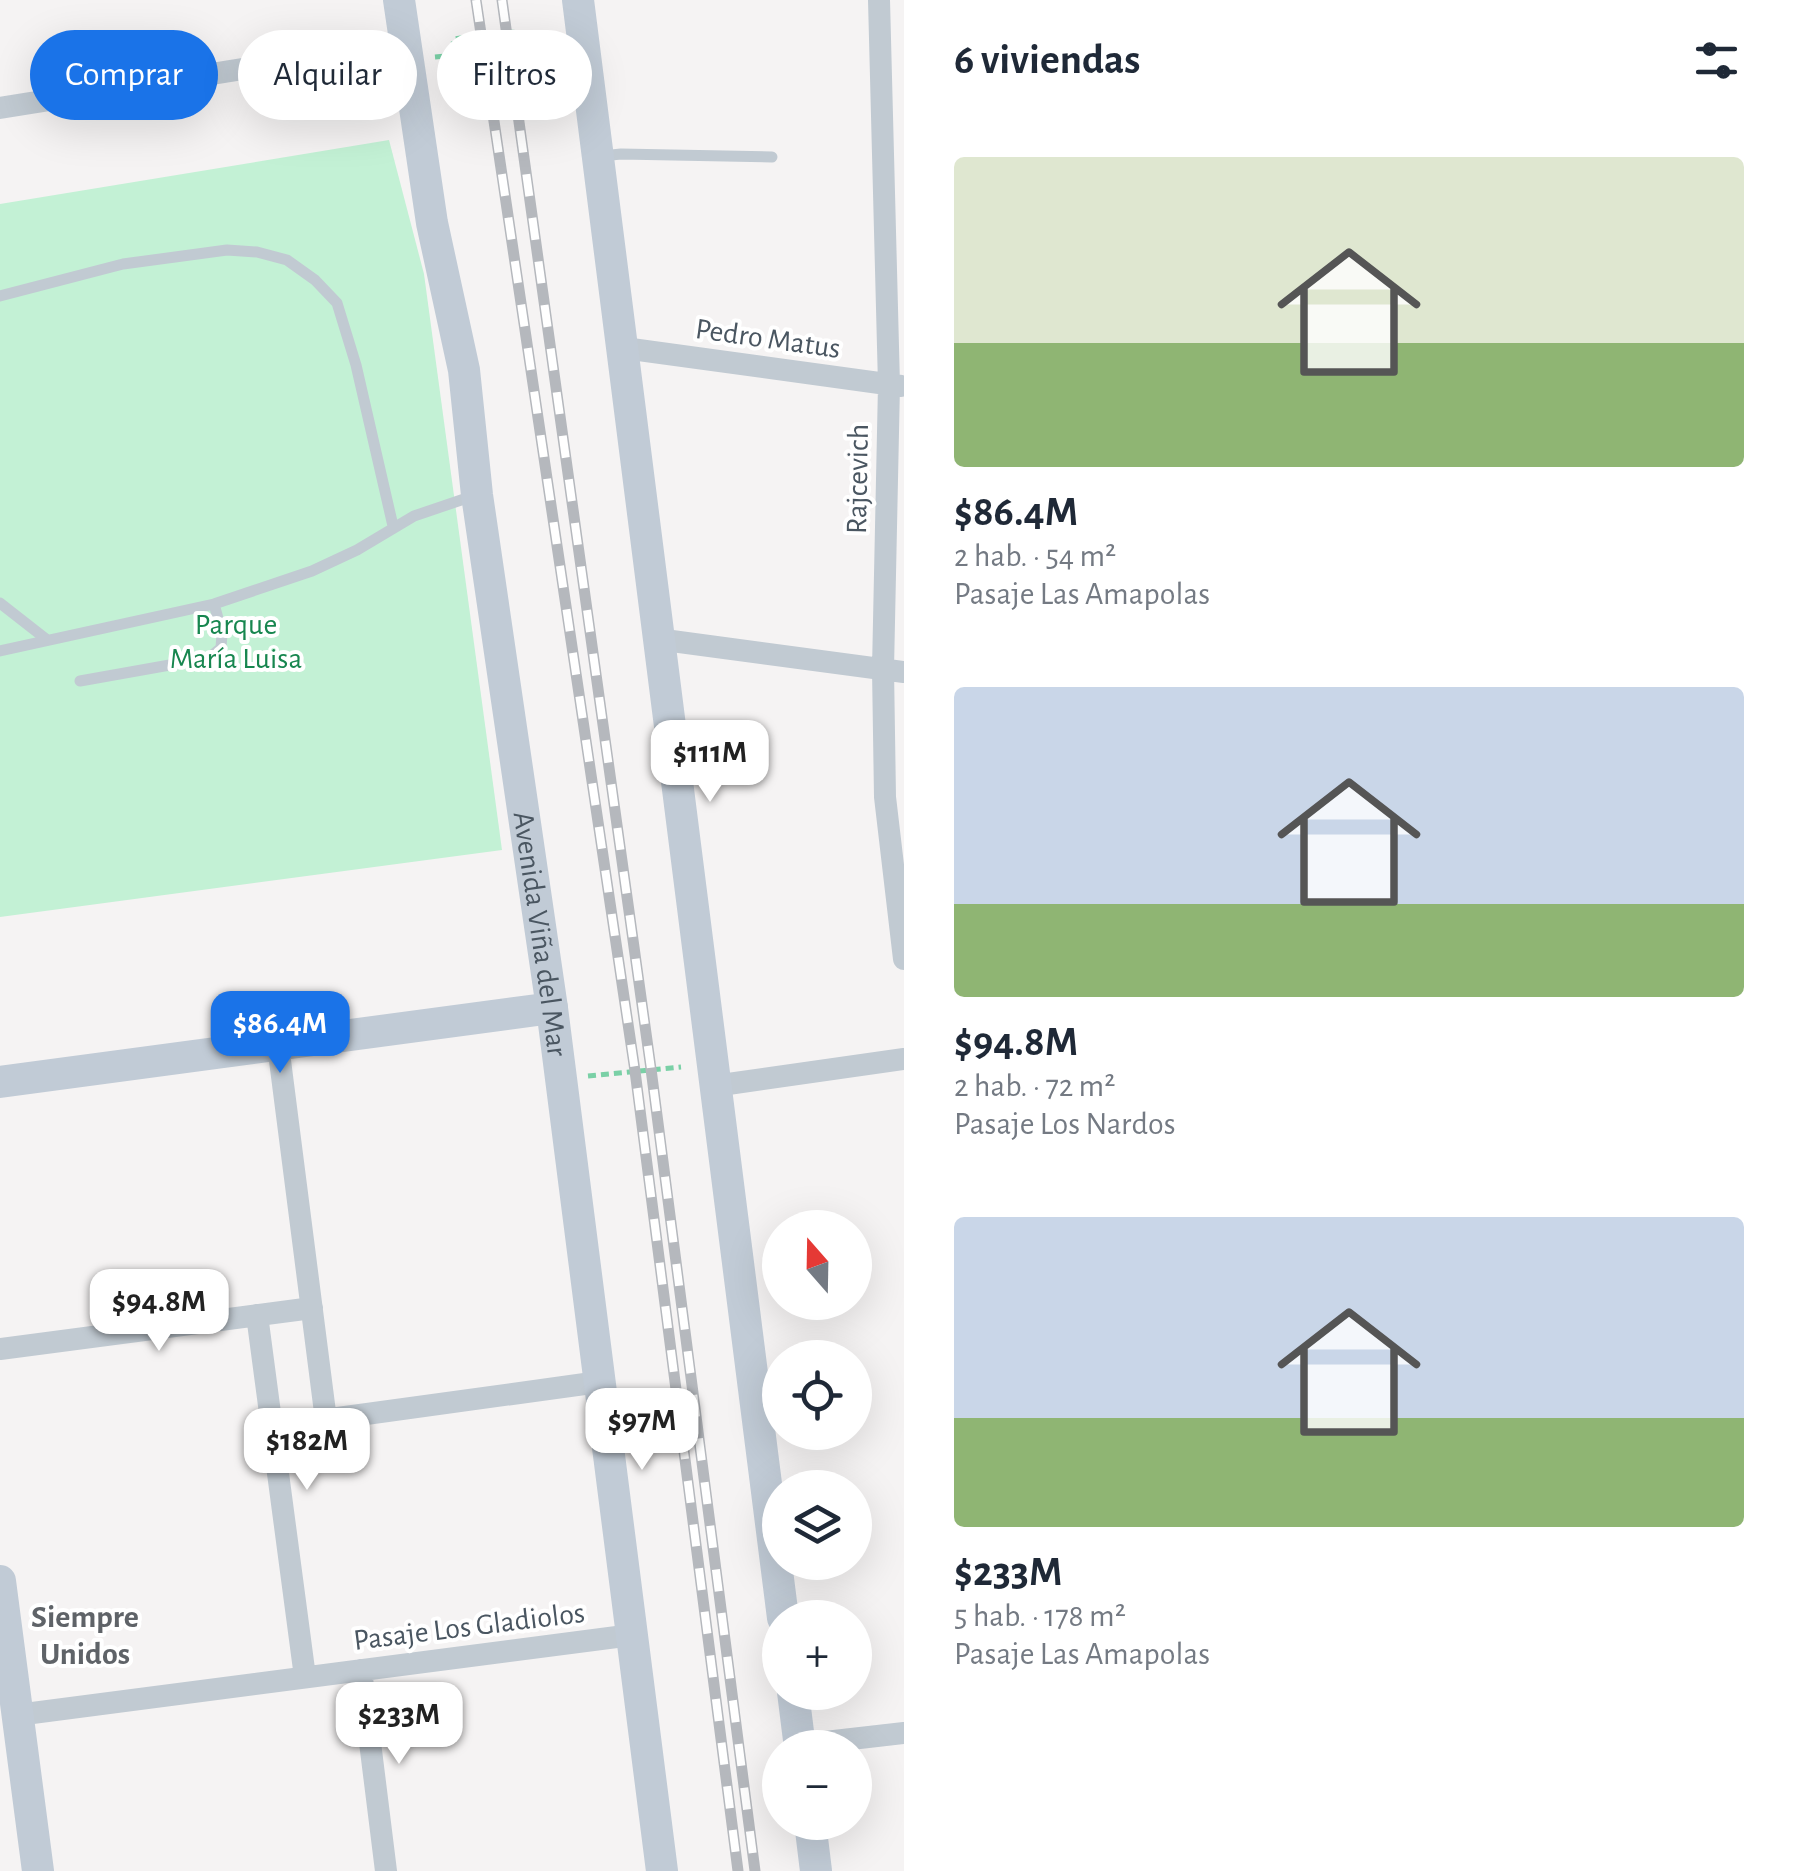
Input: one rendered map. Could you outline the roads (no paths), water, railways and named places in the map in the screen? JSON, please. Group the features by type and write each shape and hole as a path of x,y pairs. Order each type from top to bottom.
{"street":[{"name":"Avenida Viña del Mar","path":"399,0 403,30"},
{"path":"578,0 782,1600"},
{"name":"Rajcevich","path":"879,0 896,386 894,670 884,797 904,959"},
{"path":"0,108 238,75"},
{"name":"Avenida Viña del Mar","path":"416,120 432,223 464,370 478,495 552,1008 662,1871"},
{"name":"Pedro Matus","path":"624,348 896,386"},
{"path":"657,638 894,670"},
{"path":"0,1082 552,1008"},
{"path":"278,1045 326,1420"},
{"path":"714,1086 904,1059"},
{"path":"0,1348 312,1308"},
{"path":"257,1315 304,1678"},
{"path":"272,1427 600,1382"},
{"path":"0,1581 17,1715 12,1779 38,1871"},
{"name":"Pasaje Los Gladiolos","path":"17,1715 632,1635"},
{"path":"361,1670 386,1871"},
{"path":"872,1737 904,1733"},
{"path":"812,1840 816,1871"}],"lane":[{"path":"598,157 772,157"},
{"path":"0,296 123,264 227,250 257,252 286,260 315,280 337,303 356,365 393,526"},
{"path":"0,651 214,604 312,571 358,550 414,516 478,495"},
{"path":"0,603 46,639"},
{"path":"80,681 209,658 221,648 222,634 214,604"}],"railway":[{"path":"476,0 635,1071 738,1871"},
{"path":"502,0 651,1069 755,1871"}],"district":[{"name":"Siempre Unidos","path":"85,1634"}],"park label":[{"name":"Parque María Luisa","path":"236,641"}]}
